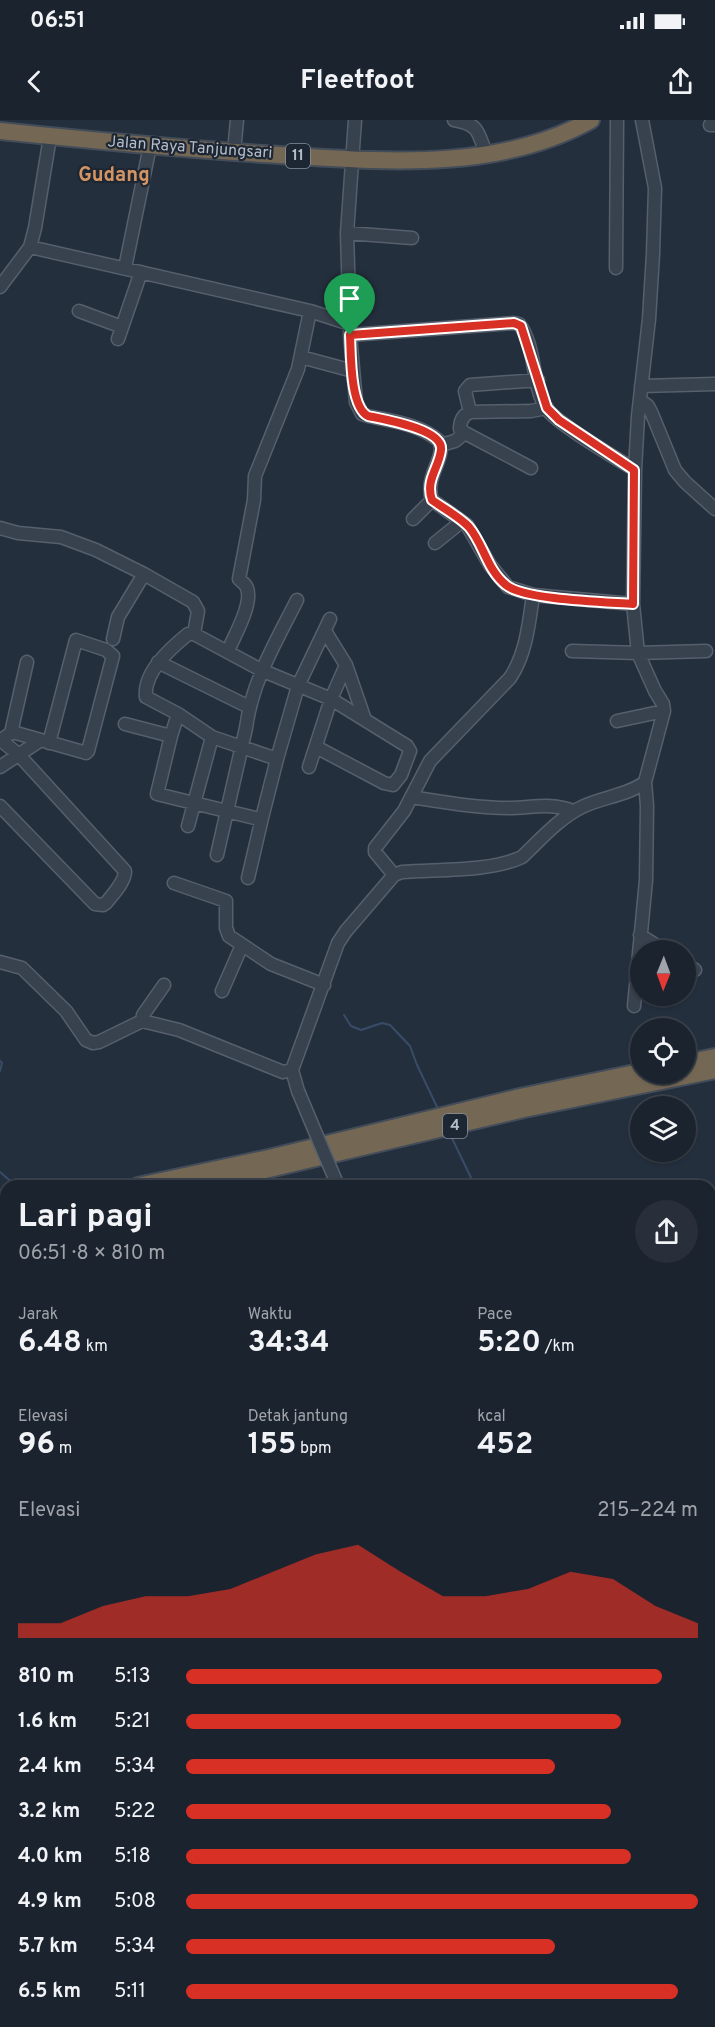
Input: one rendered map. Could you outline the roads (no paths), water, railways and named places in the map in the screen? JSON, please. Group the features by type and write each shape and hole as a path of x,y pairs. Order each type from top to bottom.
{"highway":[{"name":"Jalan Raya Tanjungsari","path":"0,131 234,152 409,160 486,154 529,146 564,134 591,120"},
{"path":"696,1061 715,1058"},
{"name":"4","path":"222,1180 524,1109 715,1070"},
{"name":"4","path":"164,1180 269,1158 520,1096 630,1074"}],"street":[{"path":"234,152 237,120"},
{"path":"355,120 347,233 350,329 356,402 363,414 404,423 435,438 441,445 429,484 432,500 470,529 499,579 508,587 533,596 633,604"},
{"path":"454,120 469,123 476,129 486,154"},
{"path":"616,268 617,120"},
{"path":"640,940 646,880 645,782 664,711 663,704 638,653 633,604 634,470 652,280 654,188 642,120"},
{"path":"0,287 30,247 50,137"},
{"path":"125,268 150,146"},
{"path":"347,233 412,238"},
{"path":"30,247 310,311 350,329 514,323 521,326 547,408 559,420 634,470"},
{"path":"79,311 120,333 141,272"},
{"path":"228,651 248,604 249,594 246,586 239,579 254,500 255,476 298,369 310,311"},
{"path":"301,357 353,372"},
{"path":"470,412 465,391 470,385 538,380"},
{"path":"641,386 715,384"},
{"path":"640,400 648,406 675,470 684,482 715,509"},
{"path":"531,468 465,433 460,429 460,424 465,414 470,412 531,411 547,408"},
{"path":"441,445 455,441 465,433"},
{"path":"412,519 432,500"},
{"path":"435,543 461,522"},
{"path":"0,528 18,533 61,537 96,550 144,574 193,602 198,611 194,634"},
{"path":"113,639 118,617 144,574"},
{"path":"394,875 374,850 404,810 430,761 518,667 533,596"},
{"path":"217,855 249,707 261,670 297,600"},
{"path":"248,878 277,759 298,686 330,619"},
{"path":"325,631 346,665 364,717"},
{"path":"277,759 212,737 146,695 147,685 158,662 188,634 194,634 261,670 332,699 364,717 409,748 410,754 393,785 384,783 316,747"},
{"path":"0,767 45,741 76,640 106,650 113,656 88,751 83,752 45,741 4,738"},
{"path":"572,651 638,653 706,651"},
{"path":"4,738 27,662"},
{"path":"158,662 249,707"},
{"path":"309,767 346,665"},
{"path":"617,721 664,711"},
{"path":"178,714 156,793 262,818"},
{"path":"125,724 171,736"},
{"path":"188,825 212,737"},
{"path":"0,806 95,904 103,906 106,903 125,876 125,871 4,738"},
{"path":"335,1180 298,1091 292,1071 342,937 394,875 402,872 479,868 514,861 573,812 645,782"},
{"path":"411,797 464,805 508,808 558,806 573,812"},
{"path":"174,883 226,901 226,928 229,936 272,964 324,985"},
{"path":"640,935 648,940"},
{"path":"222,991 242,945"},
{"path":"0,962 22,968 66,1011 89,1043 99,1042 142,1021 178,1030 283,1072 292,1071"},
{"path":"142,1021 143,1015 164,985"}],"waterway":[{"path":"344,1015 351,1026 361,1030 382,1023 390,1025 410,1046 439,1111"},
{"path":"0,1061 2,1063 0,1071"},
{"path":"449,1132 472,1180"},
{"path":"0,1172 9,1180"}],"district":[{"name":"Gudang","path":"114,176"}]}
